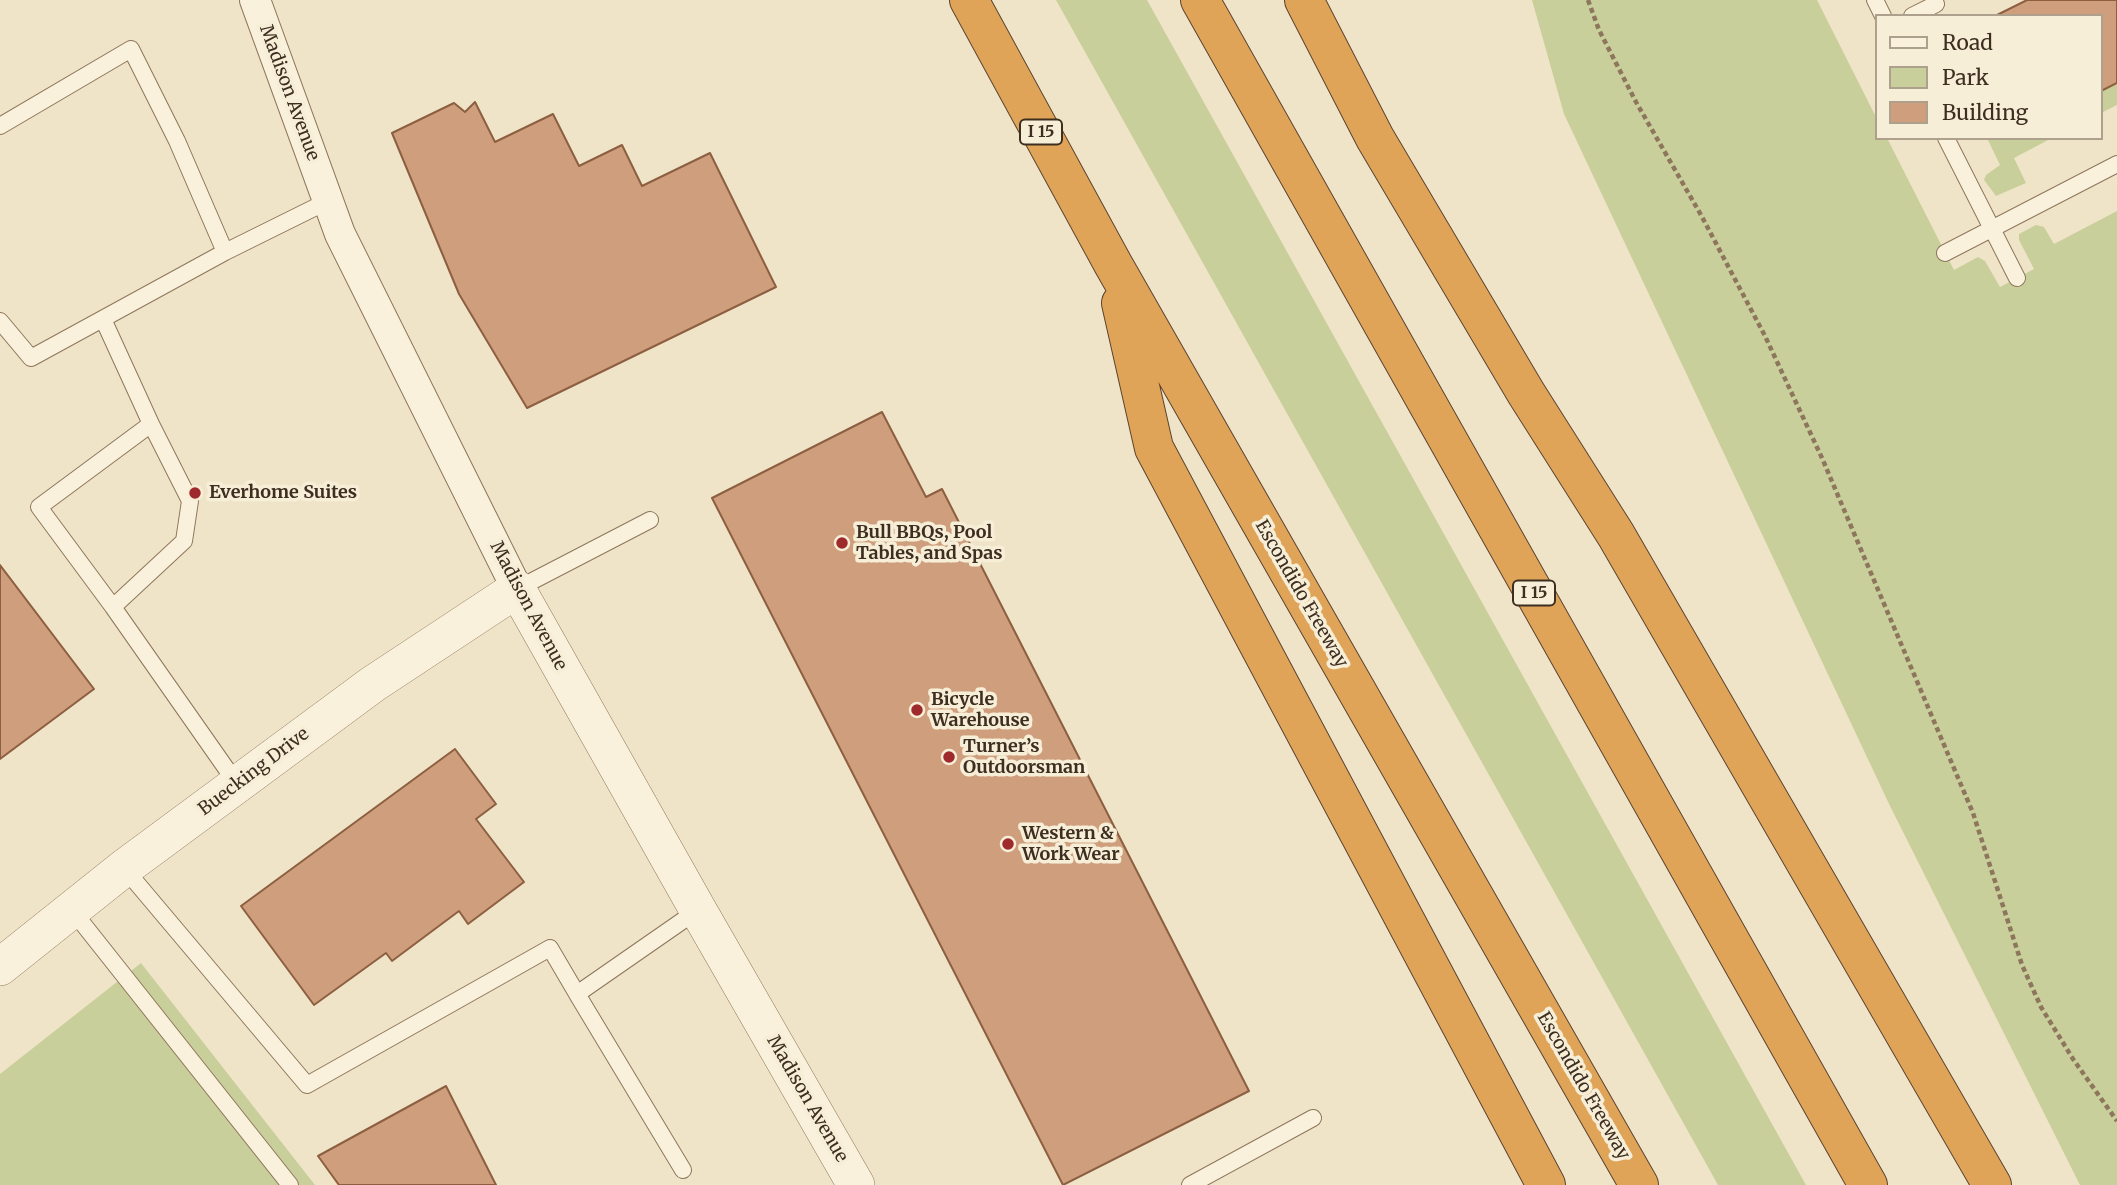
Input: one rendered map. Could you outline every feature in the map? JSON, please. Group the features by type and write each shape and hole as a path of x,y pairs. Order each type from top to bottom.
{"highway":[{"name":"Escondido Freeway","path":"969,0 1112,264 1639,1185"},
{"name":"I 15","path":"1200,0 1868,1185"},
{"path":"1304,0 1375,138 1526,393 1616,535 1992,1185"},
{"path":"1112,264 1154,448 1546,1185"}],"street":[{"name":"Madison Avenue","path":"254,0 346,246 517,590 856,1185"},
{"name":"Buecking Drive","path":"3,959 373,684 517,590"}],"lane":[{"path":"1916,14 1936,4"},
{"path":"0,126 131,50 177,141 225,252"},
{"path":"1947,140 2017,278"},
{"path":"1945,253 2117,164"},
{"path":"0,321 31,358 225,252 328,201"},
{"path":"103,319 190,501 184,541 113,607"},
{"path":"151,424 39,507 237,784"},
{"path":"517,590 650,520"},
{"path":"124,868 307,1085 550,948 683,1170"},
{"path":"72,910 290,1185"},
{"path":"577,994 698,910"},
{"path":"1190,1185 1313,1118"}],"path":[{"path":"1588,0 1636,102 1701,215 1765,336 1822,458 1973,813 2022,965 2041,1007 2073,1059 2117,1121"}],"green space":[{"path":"1056,0 1147,0 1806,1185 1718,1185"},
{"path":"1532,0 1817,0 1876,117 1876,140 1888,140 1954,270 1978,257 1985,261 2000,287 2034,269 2019,240 2019,234 2036,225 2044,227 2054,244 2117,211 2117,1185 2080,1185 1890,806 1564,114"},
{"path":"2117,83 2117,105 2103,112 2103,90"},
{"path":"1988,140 2048,140 2014,158 2026,183 1996,196 1984,180 1986,175 2000,165"},
{"path":"141,963 315,1185 0,1185 0,1074"}],"building":[{"path":"2027,0 2117,0 2117,83 2103,90 2103,14 1999,14"},
{"path":"475,102 495,142 553,114 579,166 622,145 642,186 710,153 776,287 527,408 459,294 392,133 454,103 465,112"},
{"path":"882,412 926,497 942,489 1249,1091 1063,1185 712,498"},
{"path":"0,565 94,689 0,759"},
{"path":"455,749 496,804 476,819 524,882 468,924 459,911 392,961 386,953 314,1005 241,906"},
{"path":"446,1086 496,1185 339,1185 318,1156"}],"place":[{"name":"Everhome Suites","path":"195,493"},
{"name":"Bull BBQs, Pool Tables, and Spas","path":"842,543"},
{"name":"Bicycle Warehouse","path":"917,710"},
{"name":"Turner’s Outdoorsman","path":"949,757"},
{"name":"Western & Work Wear","path":"1008,844"}]}
